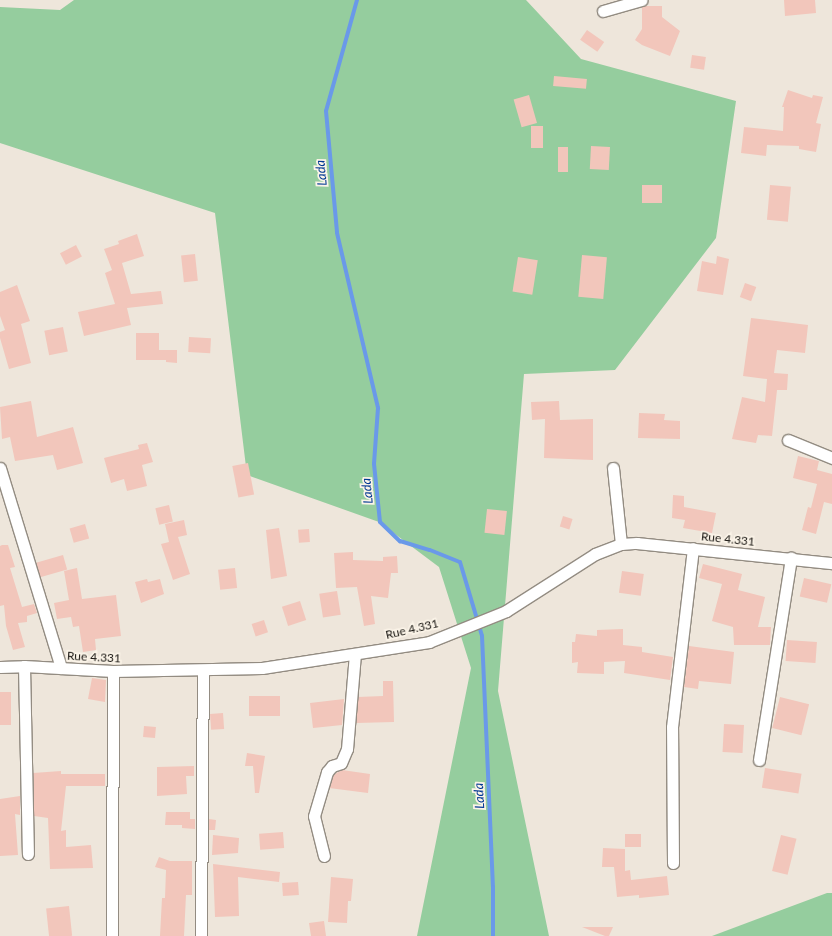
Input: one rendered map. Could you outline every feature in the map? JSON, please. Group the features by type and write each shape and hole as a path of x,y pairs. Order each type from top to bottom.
{"street":[{"path":"603,11 641,0"},
{"path":"788,440 832,458"},
{"path":"0,468 61,668"},
{"path":"613,468 621,544"},
{"name":"Rue 4.331","path":"0,667 24,666 112,671 262,668 429,642 506,611 595,554 621,544 637,543 693,548 832,563"},
{"path":"673,863 672,727 693,548"},
{"path":"759,760 791,558"},
{"path":"324,856 314,816 327,772 332,766 341,763 347,749 355,654"},
{"path":"24,666 28,854"},
{"path":"201,936 203,670"},
{"path":"112,671 112,936"}],"green space":[{"path":"74,0 526,0 581,59 736,101 716,238 615,370 524,374 498,691 549,936 417,936 471,668 439,567 379,522 247,475 215,213 0,143 0,7 60,10"},
{"path":"827,893 832,893 832,936 712,936"}],"building":[{"path":"784,0 815,0 816,13 785,16"},
{"path":"662,6 662,17 680,31 670,56 642,45 635,40 642,29 642,7"},
{"path":"587,30 604,42 597,52 580,40"},
{"path":"692,55 706,57 704,70 690,68"},
{"path":"554,76 587,79 586,89 553,86"},
{"path":"788,90 812,98 813,95 823,97 816,123 821,124 816,152 799,149 799,146 767,145 766,156 741,153 744,127 783,131 784,107 782,107"},
{"path":"529,95 537,123 522,127 514,99"},
{"path":"531,126 543,126 543,148 531,148"},
{"path":"591,146 610,147 609,170 590,169"},
{"path":"558,147 568,147 568,172 558,172"},
{"path":"642,185 662,185 662,203 642,203"},
{"path":"770,185 791,187 788,222 767,220"},
{"path":"137,234 144,256 122,263 131,294 161,291 163,304 127,308 131,325 84,336 78,312 115,304 105,273 112,270 104,249 119,244 118,241"},
{"path":"76,245 82,257 66,265 60,253"},
{"path":"195,254 198,281 184,282 181,255"},
{"path":"582,255 607,257 603,299 578,297"},
{"path":"717,256 729,259 723,295 697,291 702,261 716,264"},
{"path":"518,257 538,260 532,295 513,292"},
{"path":"745,283 756,287 751,301 740,297"},
{"path":"17,285 30,321 21,324 31,363 9,369 0,338 0,332 5,330 0,316 0,292"},
{"path":"751,318 808,325 805,353 777,350 774,373 788,374 787,390 777,390 772,436 758,435 756,443 732,439 742,397 765,402 767,379 743,376"},
{"path":"63,327 68,352 49,355 44,331"},
{"path":"136,333 159,333 159,350 177,350 177,363 166,362 166,360 136,360"},
{"path":"189,337 211,338 210,353 188,352"},
{"path":"31,401 37,437 73,427 83,463 57,470 53,455 15,461 10,437 2,439 0,407"},
{"path":"559,401 560,420 593,419 593,460 544,458 545,419 532,420 531,402"},
{"path":"639,413 665,414 664,420 680,421 680,439 638,438"},
{"path":"147,443 153,462 142,465 147,486 127,491 124,479 111,483 104,458 139,449 138,445"},
{"path":"798,456 819,461 817,470 832,474 832,504 824,502 816,534 802,530 808,507 811,508 817,484 793,478"},
{"path":"248,463 254,494 238,497 232,466"},
{"path":"673,495 684,496 684,507 716,513 712,533 683,528 685,520 672,518"},
{"path":"169,505 173,522 159,525 155,508"},
{"path":"487,509 507,511 504,535 484,533"},
{"path":"563,516 573,519 569,529 560,527"},
{"path":"184,520 187,535 178,537 190,574 173,580 161,544 169,542 165,524"},
{"path":"85,524 89,538 74,543 70,528"},
{"path":"279,528 287,576 271,579 266,530"},
{"path":"309,529 310,542 299,543 298,530"},
{"path":"8,545 15,567 10,568 22,607 34,604 37,613 27,616 27,622 18,623 25,647 13,650 6,626 4,605 0,606 0,546"},
{"path":"353,552 353,560 383,561 383,557 397,556 398,573 391,573 388,598 371,596 375,624 364,626 357,587 336,588 334,553"},
{"path":"63,555 67,569 40,577 36,563"},
{"path":"703,564 742,574 738,590 765,597 758,627 771,627 770,645 734,645 733,627 712,621 722,584 699,578"},
{"path":"77,568 82,599 116,595 121,636 95,639 96,650 83,652 79,626 73,627 71,617 57,619 54,603 69,600 64,571"},
{"path":"235,568 237,588 220,590 218,570"},
{"path":"622,571 644,574 641,596 619,593"},
{"path":"804,578 831,584 827,603 800,597"},
{"path":"147,579 148,582 160,579 164,594 141,603 135,582"},
{"path":"337,591 341,615 323,618 319,594"},
{"path":"300,601 306,620 288,626 282,607"},
{"path":"264,620 268,632 256,636 252,624"},
{"path":"623,629 623,645 642,647 642,652 673,657 670,680 624,673 625,661 604,662 604,674 577,673 578,662 572,663 572,642 575,642 576,634 597,636 597,630"},
{"path":"787,640 817,642 815,663 786,661"},
{"path":"689,646 734,652 731,684 699,681 698,689 684,687"},
{"path":"92,678 106,680 105,702 88,699"},
{"path":"383,681 393,681 394,722 356,723 358,697 383,696"},
{"path":"0,692 11,692 11,725 0,725"},
{"path":"249,696 280,696 280,716 249,716"},
{"path":"780,697 809,704 801,735 772,728"},
{"path":"344,699 342,725 313,728 310,703"},
{"path":"223,713 224,729 211,730 210,714"},
{"path":"724,724 744,725 743,753 723,752"},
{"path":"144,726 156,727 155,738 143,737"},
{"path":"247,753 265,756 259,793 255,793 253,766 245,766"},
{"path":"194,766 194,776 186,776 187,794 157,796 157,767"},
{"path":"765,768 802,774 798,794 762,788"},
{"path":"342,770 370,774 368,793 329,788 333,775"},
{"path":"61,771 61,774 105,774 105,786 66,786 61,831 66,830 66,847 91,845 93,868 50,869 48,818 34,816 33,773"},
{"path":"20,796 20,815 15,814 18,855 0,856 0,799"},
{"path":"166,812 190,812 190,819 195,819 195,829 182,828 182,825 165,825"},
{"path":"209,819 216,820 215,830 209,830"},
{"path":"283,832 284,848 260,850 259,834"},
{"path":"625,834 641,834 641,847 625,847"},
{"path":"213,835 239,838 238,853 212,855"},
{"path":"781,835 797,839 788,875 772,871"},
{"path":"603,848 625,849 625,871 630,870 631,880 667,876 669,895 639,898 639,895 617,897 614,867 602,867"},
{"path":"159,857 170,861 192,861 192,895 186,895 184,936 160,936 162,898 165,898 166,870 155,867"},
{"path":"213,864 280,872 279,882 238,877 239,916 215,917"},
{"path":"331,877 353,879 351,901 348,901 347,923 328,922"},
{"path":"298,882 299,895 283,896 282,883"},
{"path":"69,906 72,936 49,936 46,908"},
{"path":"324,921 326,936 311,936 309,923"},
{"path":"582,927 613,927 609,936 605,936"}],"waterway":[{"name":"Lada","path":"357,0 326,111 337,233 378,408 374,464 380,522 400,541 430,550 460,562 482,636 493,887 493,936"}]}
